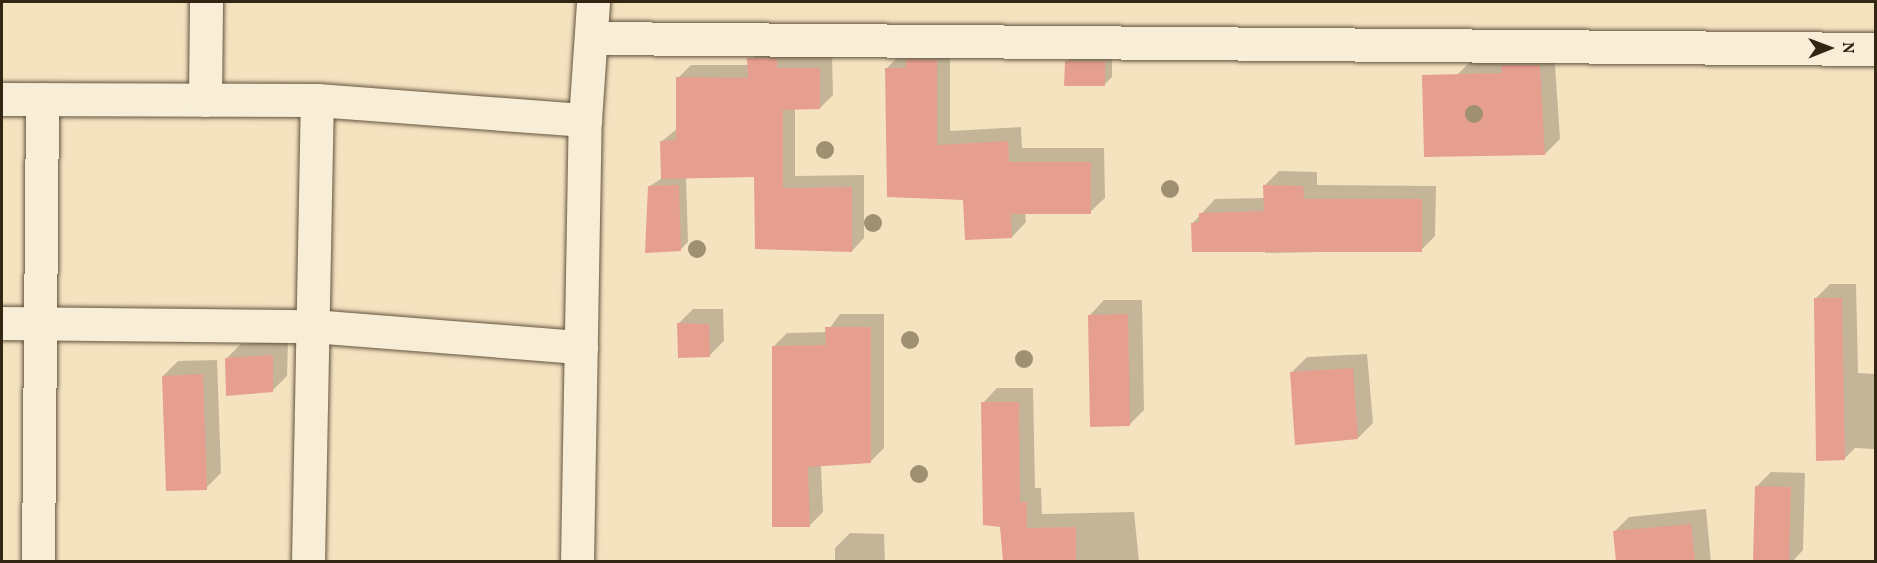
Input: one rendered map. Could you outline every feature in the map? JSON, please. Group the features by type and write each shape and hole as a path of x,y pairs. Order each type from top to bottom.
{"street":[{"path":"205,100 206,2"},
{"path":"577,561 585,120 593,38 593,2"},
{"path":"593,38 1875,49"},
{"path":"2,99 317,100 585,120"},
{"path":"38,561 42,99"},
{"path":"308,561 317,100"},
{"path":"2,323 312,326 581,347"}],"building":[{"path":"747,58 777,58 777,68 820,68 820,109 783,110 783,188 852,187 852,252 755,249 754,177 661,179 660,141 676,140 676,77 748,78"},
{"path":"906,59 937,60 937,145 1008,141 1009,162 1091,162 1091,214 1011,214 1012,238 965,240 963,200 887,197 885,68 906,68"},
{"path":"1065,61 1105,61 1105,86 1064,86"},
{"path":"1501,65 1540,65 1545,155 1424,157 1422,75 1502,73"},
{"path":"679,185 681,251 645,253 648,186"},
{"path":"1263,185 1303,186 1304,199 1422,199 1422,252 1192,252 1191,223 1199,222 1199,213 1264,211"},
{"path":"1814,298 1842,298 1845,460 1816,461"},
{"path":"1128,314 1130,426 1090,427 1088,315"},
{"path":"677,323 709,324 710,357 678,358"},
{"path":"825,327 871,327 871,463 808,467 810,527 772,527 772,346 826,345"},
{"path":"273,355 273,392 226,396 225,358"},
{"path":"1353,368 1358,439 1295,445 1290,372"},
{"path":"203,374 207,490 166,491 162,376"},
{"path":"981,402 1019,402 1020,502 1027,502 1027,528 1076,527 1076,561 1003,561 1000,527 983,525"},
{"path":"1755,486 1791,487 1789,561 1753,561"},
{"path":"1691,524 1695,561 1616,561 1613,531"}]}
